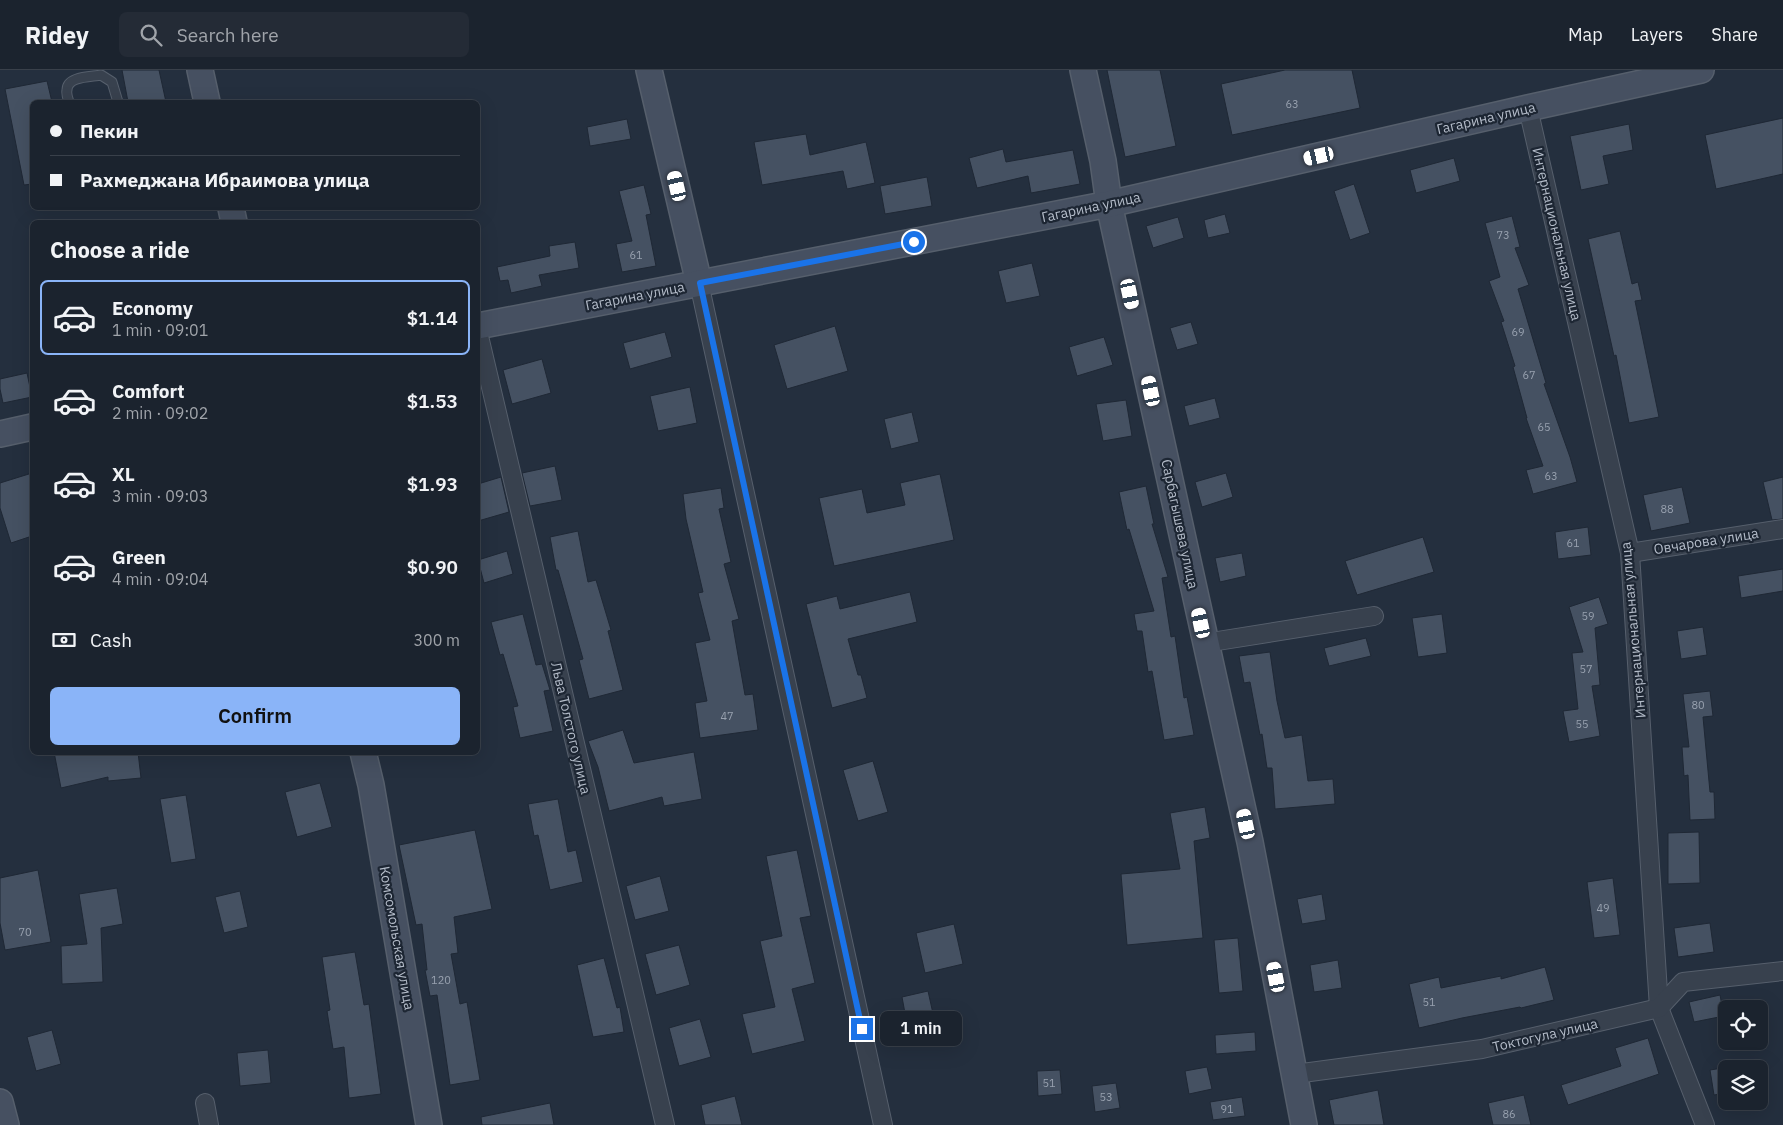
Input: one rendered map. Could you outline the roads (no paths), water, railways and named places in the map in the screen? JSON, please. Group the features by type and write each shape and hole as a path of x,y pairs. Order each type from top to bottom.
{"street":[{"path":"200,70 207,100"},
{"path":"649,70 700,283 883,1125"},
{"name":"Сарбагышева улица","path":"1083,70 1103,161 1109,204 1250,842 1304,1125"},
{"name":"Гагарина улица","path":"480,326 1109,204 1701,70"},
{"name":"Интернациональная улица","path":"1528,108 1630,553 1659,1008 1705,1125"},
{"name":"Льва Толстого улица","path":"480,340 665,1125"},
{"path":"0,434 30,426"},
{"name":"Овчарова улица","path":"1630,553 1783,529"},
{"path":"1205,643 1374,616"},
{"name":"Комсомольская улица","path":"364,755 373,794 429,1125"},
{"path":"1659,1008 1683,982 1783,971"},
{"name":"Токтогула улица","path":"1295,1074 1482,1049 1659,1008"},
{"path":"205,1104 209,1125"},
{"path":"1299,1125 1304,1125"}],"lane":[{"path":"68,100 66,90 68,85 75,80 101,75 112,82 117,100"}]}
